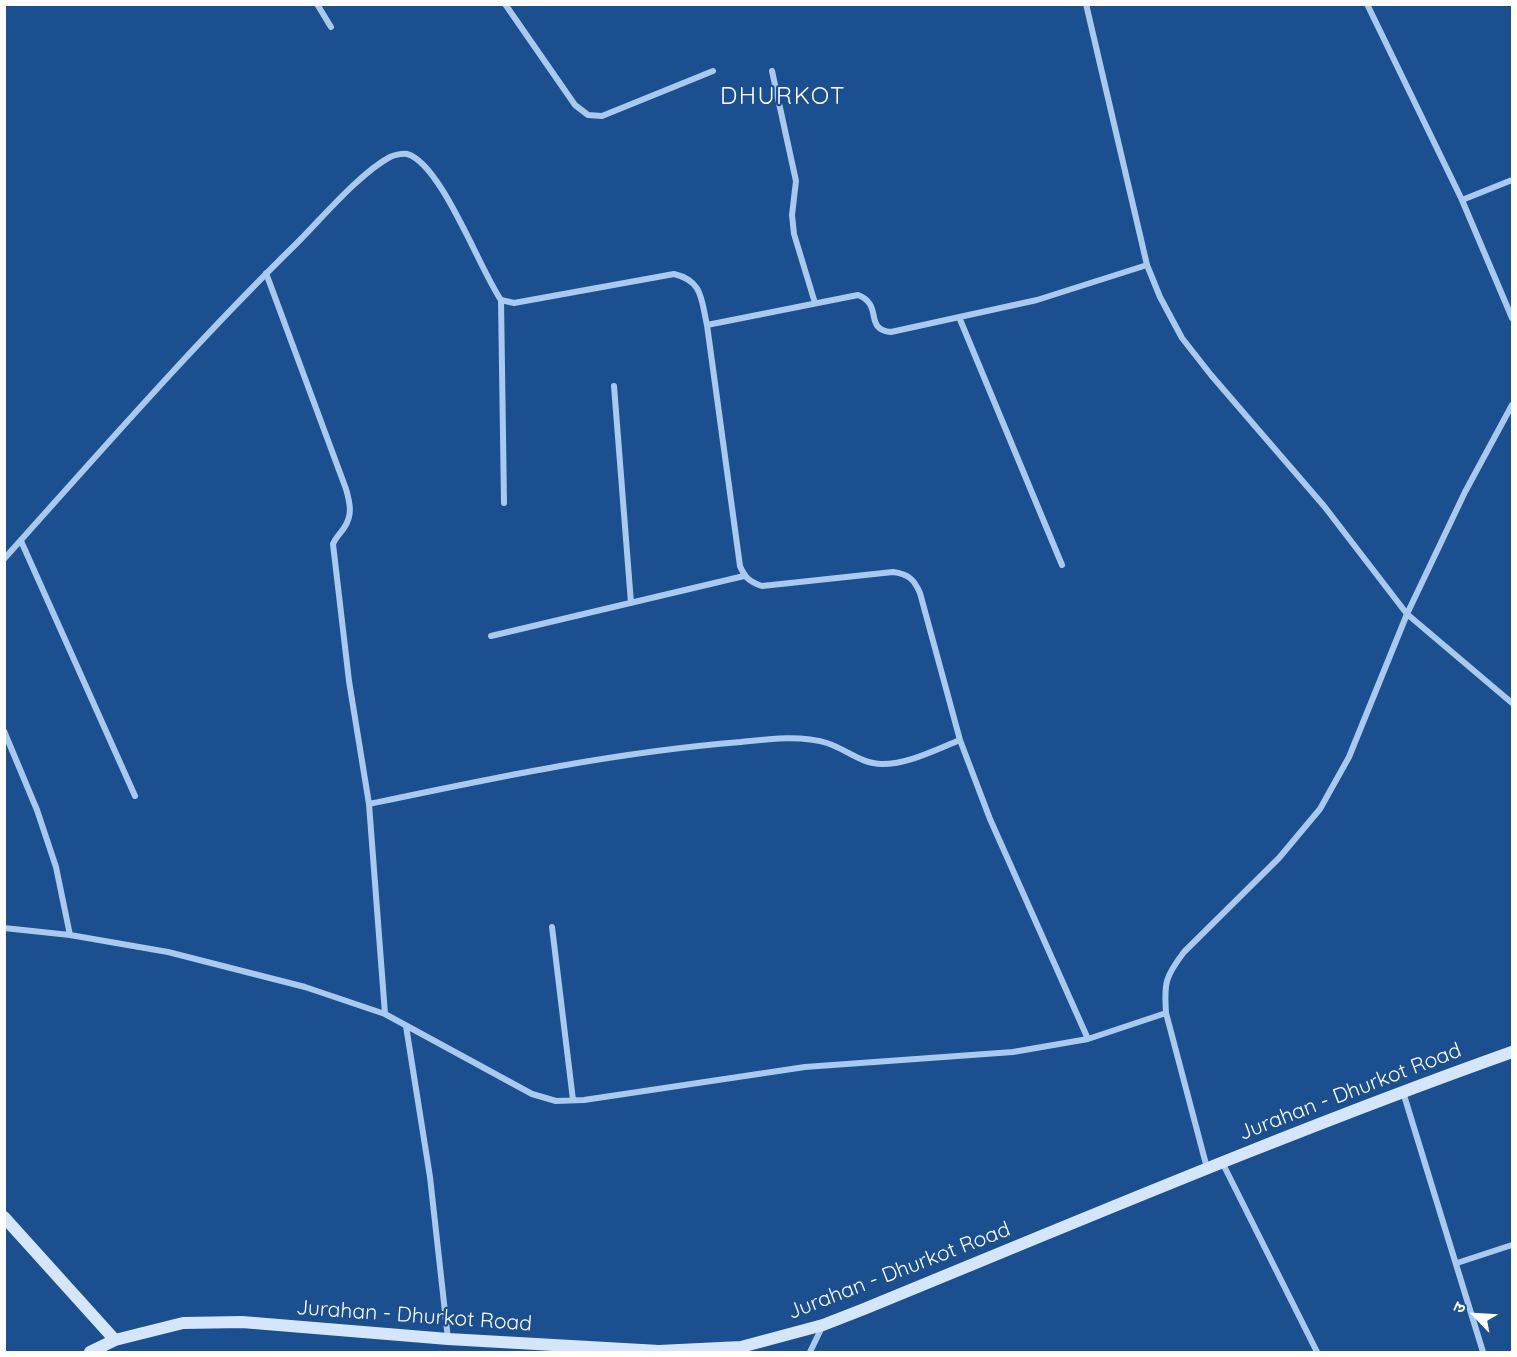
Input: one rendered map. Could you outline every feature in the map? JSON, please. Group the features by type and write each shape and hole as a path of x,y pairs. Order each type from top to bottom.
{"street":[{"path":"317,4 332,27"},
{"path":"506,4 575,105 588,115 602,116 713,71"},
{"path":"1086,4 1147,265 1160,297 1182,338 1324,506 1407,614 1512,703"},
{"path":"1367,4 1462,200 1512,318"},
{"path":"772,71 796,181 792,215 794,234 815,303"},
{"path":"4,559 133,414 266,273 366,174 391,156 405,153 419,159 431,172 501,300 504,503"},
{"path":"1462,200 1512,180"},
{"path":"707,325 858,295 867,298 872,304 876,325 882,331 891,332 1036,300 1147,265"},
{"path":"266,273 351,507 344,529 337,535 333,544 349,681 369,804 384,1014"},
{"path":"501,300 514,303 674,274 687,277 696,284 707,325 740,566 744,576 752,583 762,586 893,572 904,574 915,580 960,740 990,819 1088,1039"},
{"path":"959,317 1062,565"},
{"path":"614,386 631,603"},
{"path":"1207,1168 1166,1013 1165,986 1170,970 1184,952 1279,858 1320,809 1349,757 1407,614 1465,492 1512,405"},
{"path":"21,541 135,796"},
{"path":"491,636 744,576"},
{"path":"4,731 37,810 56,867 70,935"},
{"path":"369,804 564,764 742,741 816,740 831,744 862,761 880,764 902,762 960,740"},
{"path":"552,927 573,1100"},
{"path":"4,928 70,935 168,952 305,987 384,1014 532,1094 556,1101 805,1067 1013,1052 1088,1039 1166,1013"},
{"path":"406,1026 430,1177 448,1340"},
{"name":"Jurahan - Dhurkot Road","path":"90,1353 115,1340 183,1323 242,1322 448,1340 659,1352 741,1347 823,1325 1222,1162 1402,1091 1512,1052"},
{"path":"1402,1091 1483,1353"},
{"path":"1222,1162 1317,1353"},
{"path":"4,1217 115,1340"},
{"path":"1457,1263 1512,1245"},
{"path":"810,1353 823,1325"}],"district":[{"name":"DHURKOT","path":"783,97"}]}
